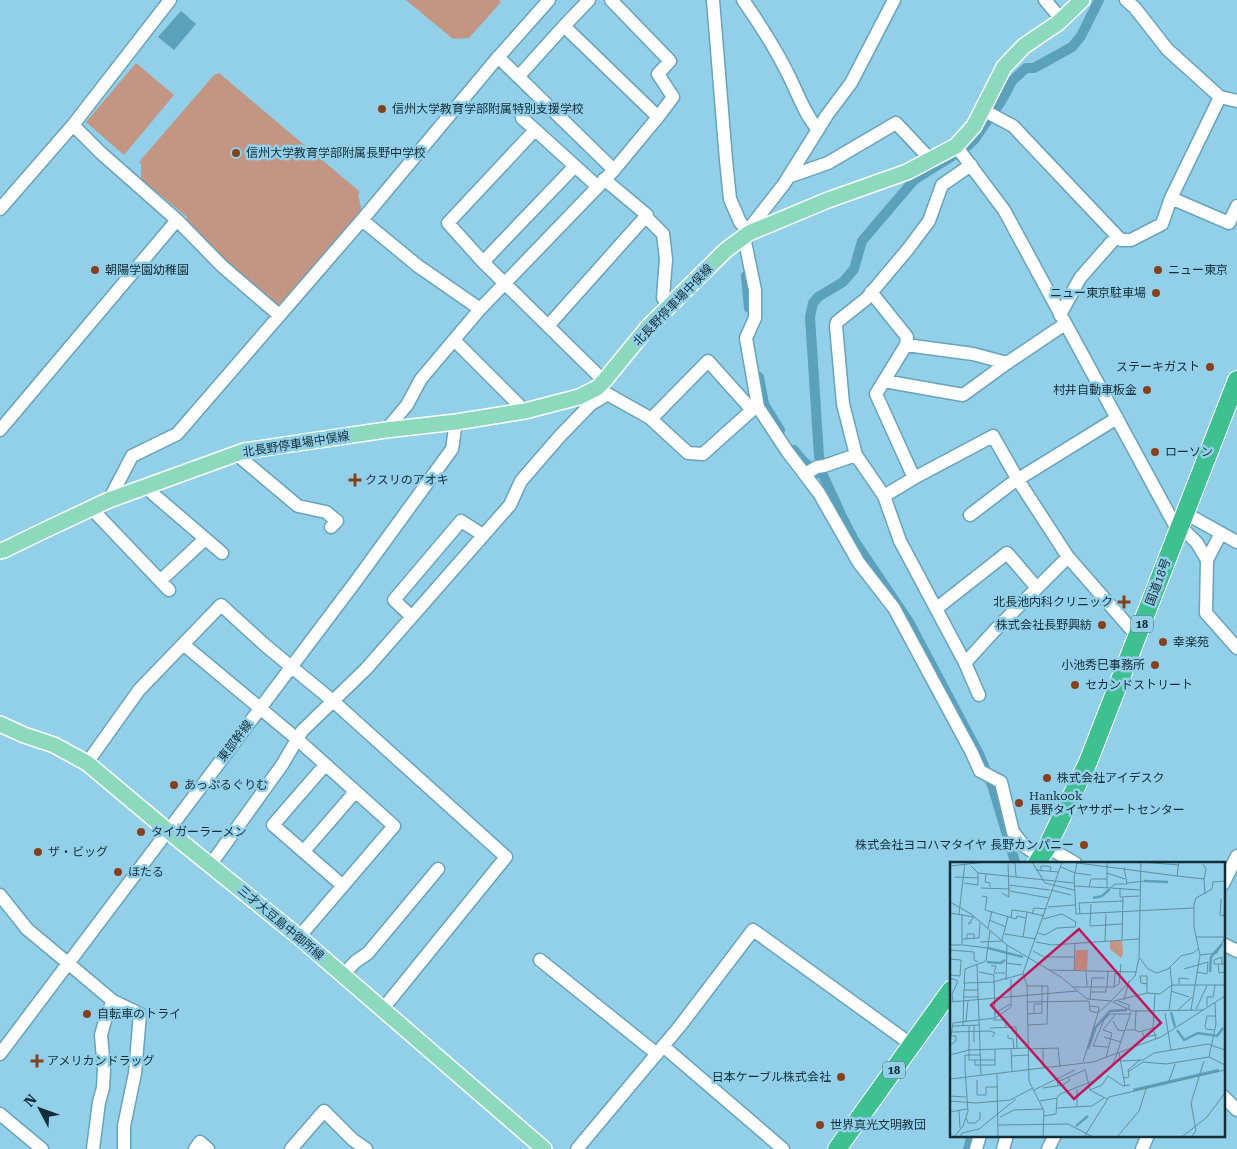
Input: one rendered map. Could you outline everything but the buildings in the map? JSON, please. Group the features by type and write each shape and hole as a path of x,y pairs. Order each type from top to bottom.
{"highway":[{"name":"国道18号","path":"1042,856 1088,762 1237,380"},
{"name":"18","path":"837,1149 950,991"}],"main road":[{"name":"北長野停車場中俣線","path":"0,551 109,500 244,451 525,412 579,397 603,388 650,326 726,250 747,235 828,200 907,172 931,160 962,153 974,126 989,113 1004,67 1024,46 1061,19 1082,0"},
{"name":"三才大豆島中御所線","path":"0,724 24,735 54,745 87,763 298,936 544,1149"}],"street":[{"path":"0,209 73,125 170,0"},
{"path":"109,500 132,456 177,434 362,220 498,57 549,0"},
{"path":"519,76 589,0"},
{"path":"386,430 407,405 422,379 480,308 614,170 673,97 658,74 670,60 611,0"},
{"path":"713,0 730,199 747,235 755,290 755,318 746,338 755,408"},
{"path":"743,0 764,29 800,97 810,121 818,128"},
{"path":"747,235 752,225 788,177 818,128 851,83 894,0"},
{"path":"1045,0 1061,19"},
{"path":"1126,0 1135,8 1167,49 1220,97 1237,101"},
{"path":"564,26 658,117"},
{"path":"498,57 614,170"},
{"path":"989,113 1012,126 1121,240 1131,240 1162,224 1171,198 1220,97"},
{"path":"522,118 575,166 647,216 664,234 666,259 663,298 671,305"},
{"path":"788,177 828,163 896,123 931,160"},
{"path":"73,125 178,220 222,266 279,315"},
{"path":"535,130 448,223 483,262 548,326 603,388 651,419 688,453 703,454 755,408"},
{"path":"979,695 965,662 900,541 884,496 856,455 843,404 836,326 837,322 866,299 929,220 942,185 962,153 1004,210 1117,418 1181,523 1197,543 1207,560"},
{"path":"483,262 575,166"},
{"path":"1171,198 1229,223 1237,206"},
{"path":"548,326 646,217"},
{"path":"0,430 178,220"},
{"path":"362,220 418,266 480,308"},
{"path":"884,381 963,395 1063,319 1080,278 1117,236"},
{"path":"872,292 907,338 906,344 876,394 914,478"},
{"path":"454,340 525,412"},
{"path":"906,344 973,354 1007,363"},
{"path":"651,419 708,361 755,408 786,451 814,469 819,493 859,563 894,608 980,771 1001,782 1014,832 1024,846 1042,856 1070,862"},
{"path":"210,864 282,764 302,731 366,669 412,617 510,505 521,481 591,404 603,388"},
{"path":"970,514 1018,480 1117,418"},
{"name":"東部幹線","path":"0,1054 452,449 456,422"},
{"path":"884,496 993,436 1018,480 1068,557 1137,636"},
{"path":"236,454 298,506 326,512 337,521 331,527"},
{"path":"814,469 856,455"},
{"path":"145,487 222,553"},
{"path":"91,508 165,585 205,539"},
{"path":"412,617 394,600 461,521 483,535"},
{"path":"1181,523 1221,533 1237,542"},
{"path":"1221,533 1207,560 1206,613 1237,648"},
{"path":"937,608 1007,553 1037,588"},
{"path":"965,662 1068,557"},
{"path":"87,763 139,690 221,605 291,667 334,701 506,857 382,1010"},
{"path":"183,644 297,739 394,826 298,936"},
{"path":"325,765 273,825 342,885"},
{"path":"304,851 355,792"},
{"path":"1224,882 1237,856"},
{"path":"343,975 355,962 368,953 438,870"},
{"path":"0,895 27,929 113,1001 140,1014 135,1074 124,1126 124,1149"},
{"path":"577,1149 660,1050 753,930 912,1045"},
{"path":"1224,944 1237,951"},
{"path":"540,960 660,1050 783,1149"},
{"path":"93,1149 99,1102 103,1088 104,1069 101,1034 113,1001"},
{"path":"1224,1097 1237,1110"},
{"path":"291,1149 324,1111 353,1140 366,1149"},
{"path":"0,1114 42,1149"},
{"path":"976,1149 980,1136"},
{"path":"1004,1149 1007,1136"},
{"path":"1048,1149 1054,1136"},
{"path":"195,1149 200,1142 208,1149"}],"shaded area":[{"path":"406,0 499,0 501,2 469,38 453,39"},
{"path":"136,63 174,95 124,155 86,122"},
{"path":"219,73 360,192 358,195 362,211 280,305 274,305 224,262 187,224 187,217 141,179 141,164 139,162 214,75"}],"water":[{"path":"181,11 196,24 174,50 158,37"}],"waterway":[{"path":"839,510 823,475 819,456 810,317 813,303 818,297 843,282 854,269 862,241 914,180 965,148 974,140 1002,100 1012,81 1026,68 1034,68 1072,47 1081,36 1099,0"},
{"path":"746,276 749,308"},
{"path":"759,377 764,404 780,430"},
{"path":"794,450 817,473"},
{"path":"836,505 854,540 909,622 979,754 993,788 1015,862"},
{"path":"968,1149 972,1136"}],"place":[{"name":"信州大学教育学部附属特別支援学校","path":"382,109"},
{"name":"信州大学教育学部附属長野中学校","path":"236,153"},
{"name":"朝陽学園幼稚園","path":"95,270"},
{"name":"ニュー東京","path":"1158,270"},
{"name":"ニュー東京駐車場","path":"1156,293"},
{"name":"ステーキガスト","path":"1210,367"},
{"name":"村井自動車板金","path":"1147,390"},
{"name":"ローソン","path":"1155,452"},
{"name":"クスリのアオキ","path":"355,480"},
{"name":"北長池内科クリニック","path":"1124,602"},
{"name":"株式会社長野興紡","path":"1102,625"},
{"name":"幸楽苑","path":"1163,642"},
{"name":"小池秀巳事務所","path":"1155,665"},
{"name":"セカンドストリート","path":"1075,685"},
{"name":"株式会社アイデスク","path":"1047,778"},
{"name":"あっぷるぐりむ","path":"174,785"},
{"name":"Hankook 長野タイヤサポートセンター","path":"1019,803"},
{"name":"タイガーラーメン","path":"141,832"},
{"name":"株式会社ヨコハマタイヤ 長野カンパニー","path":"1084,845"},
{"name":"ザ・ビッグ","path":"38,852"},
{"name":"ほたる","path":"118,872"},
{"name":"自転車のトライ","path":"87,1014"},
{"name":"アメリカンドラッグ","path":"37,1061"},
{"name":"日本ケーブル株式会社","path":"841,1077"},
{"name":"世界真光文明教団","path":"820,1125"}]}
